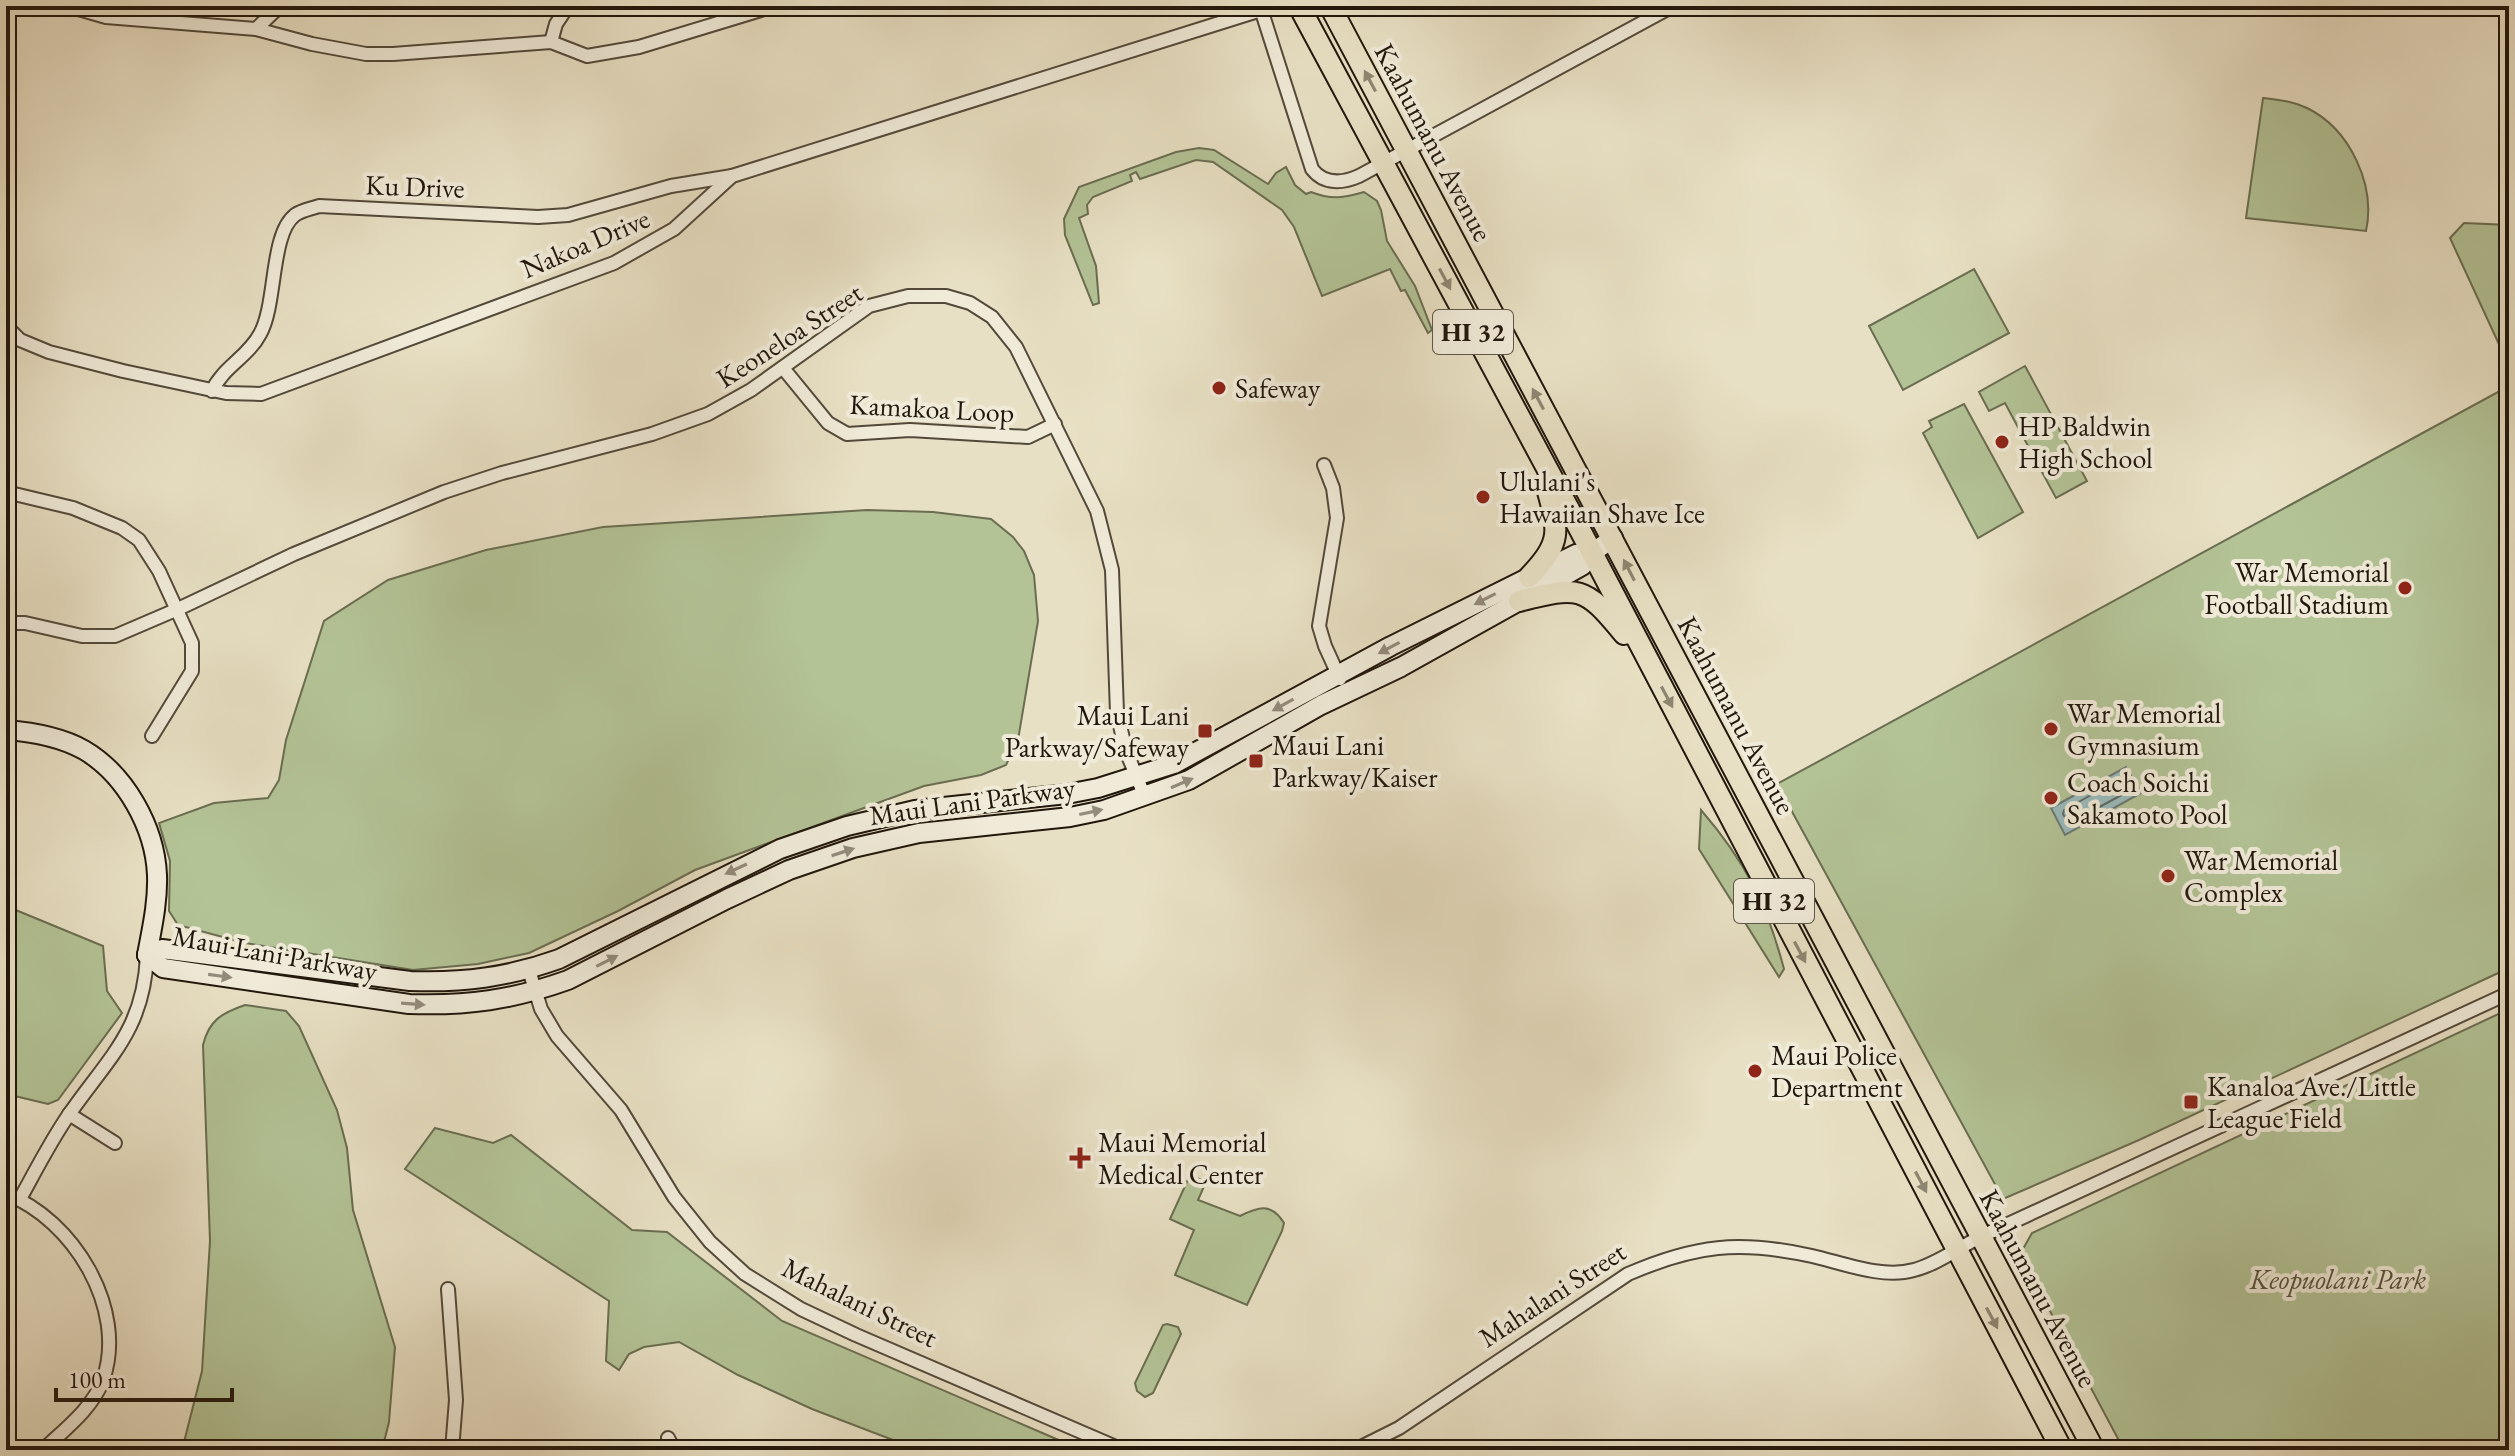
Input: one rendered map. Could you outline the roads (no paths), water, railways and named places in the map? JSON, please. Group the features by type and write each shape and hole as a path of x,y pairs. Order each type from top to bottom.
{"main road":[{"name":"Kaahumanu Avenue","path":"1299,6 1592,553 2062,1450"},
{"name":"Kaahumanu Avenue","path":"1330,6 2094,1450"},
{"path":"1529,577 1553,547 1556,534 1538,453"},
{"name":"Maui Lani Parkway","path":"1592,553 1576,554 1529,577 1343,684 1203,773 1145,797 1070,817 919,833 853,848 789,870 568,980 536,991 490,1002 409,1004 163,968 147,955 162,949 410,981 448,983 529,970 559,959 780,849 847,826 915,810 1067,794 1174,764 1343,684 1401,667 1582,566 1592,553 1613,538"},
{"path":"1519,601 1562,591 1581,592 1600,605 1649,663"},
{"path":"6,730 62,741 84,750 126,788 145,822 157,873 156,909 147,955"}],"street":[{"path":"68,6 106,17 256,29 366,54 551,42 587,56 639,47 774,6"},
{"path":"256,29 280,6"},
{"path":"551,42 556,24 568,6"},
{"path":"1260,8 1307,155 1317,175 1328,180 1347,181 1673,6"},
{"name":"Nakoa Drive","path":"6,326 20,340 49,352 212,391 261,394 614,263 674,229 732,176 1260,8"},
{"name":"Ku Drive","path":"212,391 223,371 259,336 270,298 279,242 288,222 303,211 319,206 538,217 568,215 671,186 732,176"},
{"name":"Keoneloa Street","path":"6,623 25,623 82,636 115,636 294,554 444,492 502,473 652,434 708,414 751,390 869,306 908,296 946,296 970,303 992,317 1016,347 1097,511 1112,570 1117,713 1126,751 1145,797"},
{"name":"Kamakoa Loop","path":"783,368 828,423 847,434 910,430 1028,437 1055,424"},
{"path":"1324,465 1333,488 1337,518 1319,626 1343,684"},
{"path":"6,492 73,508 122,528 139,540 159,571 192,643 192,671 152,736"},
{"path":"20,1199 69,1114 121,1046 146,985 147,955"},
{"name":"Mahalani Street","path":"529,970 541,1009 557,1036 621,1110 674,1197 710,1242 745,1274 801,1309 856,1335 1123,1450"},
{"name":"Mahalani Street","path":"1355,1450 1399,1428 1628,1274 1667,1257 1709,1248 1772,1248 1872,1270 1903,1272 1922,1267 1980,1237 2509,993"},
{"path":"69,1114 115,1143"},
{"path":"6,1194 20,1199 53,1225 85,1265 101,1292 109,1324 109,1353 102,1382 81,1415 43,1450"},
{"path":"448,1289 456,1400 452,1450"}],"water":[{"path":"2126,767 2141,793 2065,835 2051,808"}],"place":[{"name":"Safeway","path":"1219,388"},
{"name":"HP Baldwin High School","path":"2002,442"},
{"name":"Ululani's Hawaiian Shave Ice","path":"1483,497"},
{"name":"War Memorial Football Stadium","path":"2405,588"},
{"name":"War Memorial Gymnasium","path":"2051,729"},
{"name":"Maui Lani Parkway/Safeway","path":"1205,731"},
{"name":"Maui Lani Parkway/Kaiser","path":"1256,761"},
{"name":"Coach Soichi Sakamoto Pool","path":"2051,798"},
{"name":"War Memorial Complex","path":"2168,876"},
{"name":"Maui Police Department","path":"1755,1071"},
{"name":"Kanaloa Ave./Little League Field","path":"2191,1102"},
{"name":"Maui Memorial Medical Center","path":"1080,1158"}],"park label":[{"name":"Keopuolani Park","path":"2338,1279"}]}
